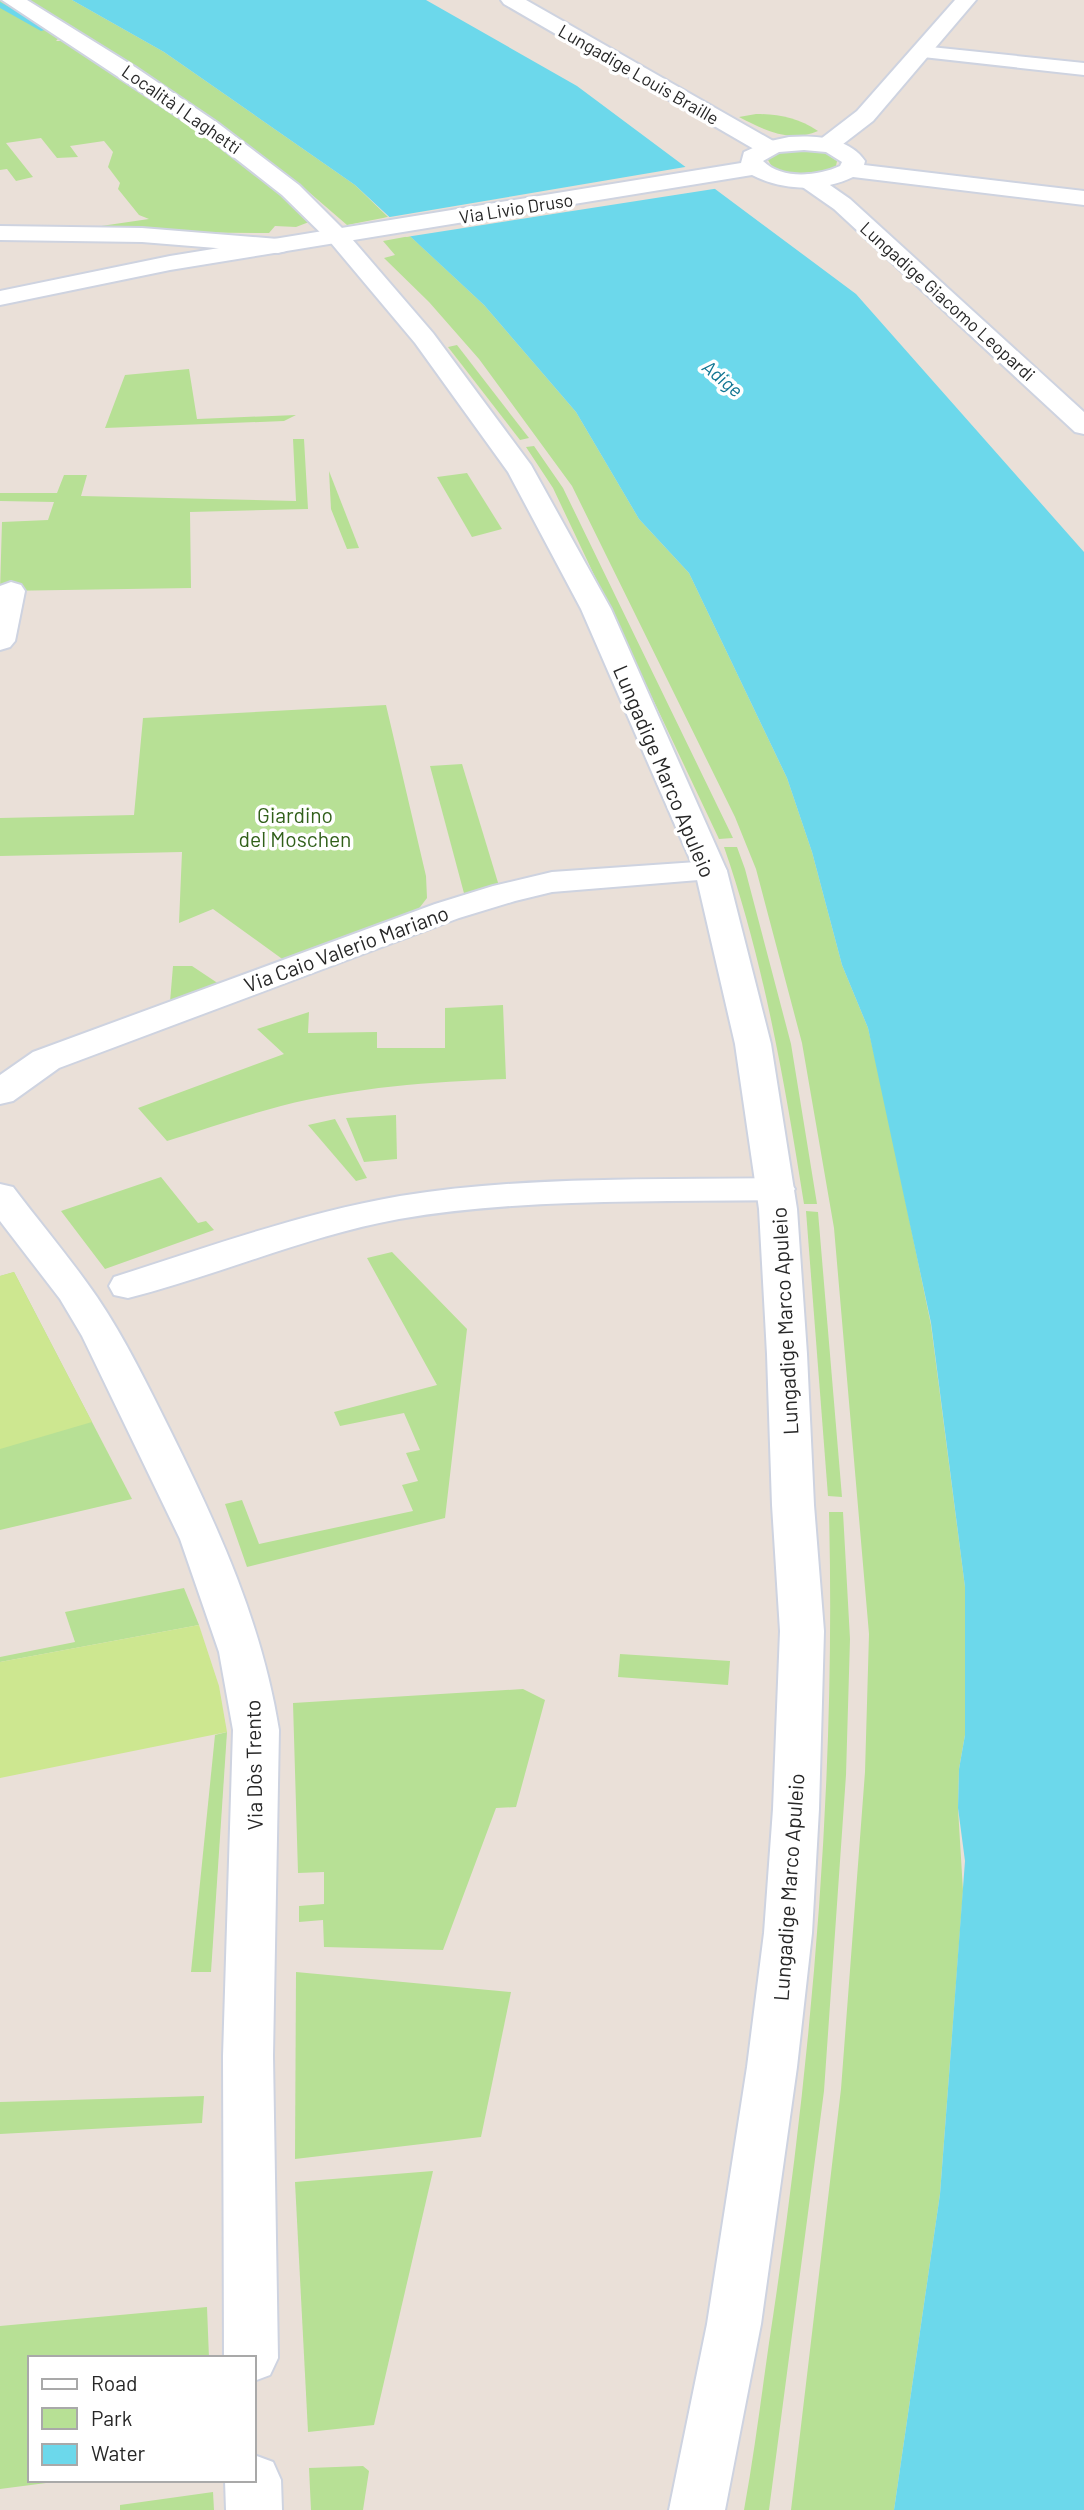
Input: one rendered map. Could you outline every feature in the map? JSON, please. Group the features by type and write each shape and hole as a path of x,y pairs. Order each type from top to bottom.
{"street":[{"name":"Località I Laghetti","path":"12,0 107,57 203,123 278,179 319,216 347,236"},
{"name":"Lungadige Louis Braille","path":"511,0 767,147"},
{"path":"826,146 865,116 966,0"},
{"path":"921,52 1084,69"},
{"path":"795,143 826,146 851,156 854,166 834,177 809,181 771,176 755,168 751,162 752,157 767,147 795,143"},
{"name":"Via Livio Druso","path":"0,298 59,284 278,246 755,168"},
{"path":"850,170 1084,198"},
{"name":"Lungadige Giacomo Leopardi","path":"809,181 842,204 1084,426"},
{"name":"Via Livio Druso","path":"0,233 142,235 278,246"},
{"name":"Lungadige Marco Apuleio","path":"347,236 533,490 596,609 711,871 753,1044 776,1189 802,1631 796,1809 788,1933 772,2067 734,2324 697,2510"},
{"name":"Via Livio Druso","path":"0,290 59,284"},
{"path":"0,641 11,591"},
{"name":"Via Caio Valerio Mariano","path":"0,1093 46,1060 466,905 552,881 711,871"},
{"path":"128,1286 272,1239 400,1208 519,1196 776,1189"},
{"name":"Via Dòs Trento","path":"0,1195 83,1305 111,1354 200,1536 235,1629 251,1681 256,1730 248,2056 251,2356"},
{"path":"253,2482 254,2510"}],"green space":[{"path":"0,0 60,37 56,41 70,41 140,84 279,188 309,222 296,227 275,226 269,233 145,232 101,226 149,219 139,215 118,189 120,183 108,167 113,152 104,141 70,146 78,157 57,158 41,138 6,143 33,177 16,181 7,169 0,170"},
{"path":"18,0 72,0 164,52 355,185 388,217 347,225 303,187 208,117"},
{"path":"756,114 788,118 818,131 797,136 787,135 767,130 739,117"},
{"path":"802,149 825,153 837,161 836,166 820,173 799,175 780,171 768,160 779,152"},
{"path":"410,236 484,305 576,412 639,519 689,573 787,778 812,852 842,965 868,1028 884,1096 931,1325 965,1587 965,1735 959,1769 958,1808 963,1891 940,2194 894,2510 791,2510 841,2089 865,1772 869,1634 834,1228 802,1043 756,869 735,817 572,486 479,359 429,302 384,258 395,255 383,241"},
{"path":"457,345 529,438 520,440 448,347"},
{"path":"189,369 197,419 296,415 284,421 105,428 125,375"},
{"path":"293,439 304,439 308,509 190,512 191,588 0,591 2,522 48,520 54,502 0,501 0,493 57,493 64,475 87,475 81,496 296,501"},
{"path":"534,446 563,488 733,838 719,839 553,488 526,447"},
{"path":"329,471 359,548 347,549 331,509"},
{"path":"467,473 502,529 472,537 437,477"},
{"name":"Giardino del Moschen","path":"386,705 426,876 427,898 417,911 285,961 213,909 179,923 182,852 0,856 0,818 134,815 143,718"},
{"path":"462,764 499,886 465,897 430,766"},
{"path":"724,847 737,847 745,869 791,1044 817,1204 804,1204 781,1069 762,979"},
{"path":"173,966 192,966 219,984 170,1002"},
{"path":"503,1005 506,1079 421,1084 337,1094 267,1110 167,1141 138,1108 284,1054 257,1029 309,1012 308,1033 377,1032 377,1048 445,1048 445,1008"},
{"path":"396,1115 397,1159 364,1162 346,1118"},
{"path":"335,1119 367,1178 356,1181 308,1125"},
{"path":"161,1177 198,1223 206,1221 214,1230 105,1269 61,1211"},
{"path":"806,1211 818,1212 842,1497 828,1496"},
{"path":"392,1252 467,1329 445,1518 247,1567 225,1504 242,1500 259,1544 413,1511 402,1485 418,1481 406,1453 420,1450 404,1413 340,1426 334,1412 437,1385 367,1258"},
{"path":"14,1272 132,1499 0,1530 0,1276"},
{"path":"14,1272 92,1422 0,1449 0,1276"},
{"path":"829,1512 843,1512 850,1639 846,1775 824,2091 769,2510 744,2510 797,2137 817,1929 828,1721"},
{"path":"184,1588 199,1625 0,1662 0,1657 75,1642 65,1612"},
{"path":"199,1625 219,1686 227,1732 0,1778 0,1662"},
{"path":"620,1654 730,1661 728,1685 618,1677"},
{"path":"523,1689 545,1700 516,1807 496,1808 443,1950 324,1947 323,1920 299,1922 299,1906 324,1904 324,1872 298,1873 293,1703"},
{"path":"227,1732 211,1972 191,1972 215,1735"},
{"path":"296,1972 511,1992 481,2137 295,2159"},
{"path":"204,2096 202,2123 0,2134 0,2102"},
{"path":"433,2171 374,2425 308,2432 295,2182"},
{"path":"207,2307 209,2356 28,2356 28,2482 54,2482 0,2489 0,2326"},
{"path":"363,2466 369,2471 363,2510 311,2510 309,2468"},
{"path":"213,2492 214,2510 120,2510 120,2505"}],"water":[{"name":"Adige","path":"72,0 426,0 577,86 856,294 1084,552 1084,2510 894,2510 940,2194 965,1861 958,1808 959,1769 965,1735 965,1587 931,1323 868,1028 842,965 812,852 787,778 689,573 639,519 576,412 484,305 355,185 164,52"}],"pier":[{"path":"691,166 720,188 406,237 384,218"}],"waterway":[{"path":"0,5 44,29"}]}
